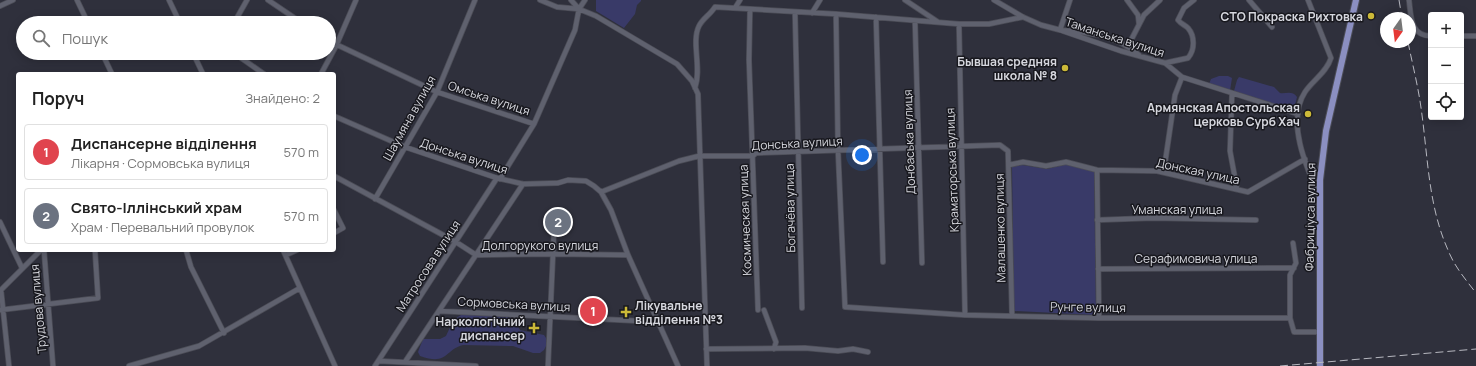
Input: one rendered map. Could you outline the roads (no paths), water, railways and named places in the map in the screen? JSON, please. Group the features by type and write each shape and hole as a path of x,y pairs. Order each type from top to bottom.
{"main road":[{"name":"Фабриціуса вулиця","path":"1320,366 1319,196 1326,131 1356,0"}],"street":[{"path":"0,6 13,0"},
{"path":"77,0 85,16"},
{"path":"169,0 177,16"},
{"path":"238,16 247,0"},
{"path":"268,0 292,16"},
{"path":"336,46 356,0"},
{"name":"Шаумяна вулиця","path":"375,199 438,92 475,0"},
{"path":"540,0 557,7 578,9 596,16 677,64 692,81 698,94 707,366"},
{"path":"571,0 578,9"},
{"name":"Матросова вулиця","path":"375,366 534,124 575,30 578,9 584,0"},
{"path":"735,8 740,0"},
{"path":"812,13 820,0"},
{"path":"905,0 940,22"},
{"name":"Таманська вулиця","path":"994,0 1023,17 1121,51 1165,63 1182,77 1298,114"},
{"path":"1070,0 1060,30 1106,36 1128,46 1141,56"},
{"path":"1127,0 1138,14 1139,24"},
{"path":"1128,46 1144,15 1160,0"},
{"path":"1165,63 1188,58 1190,55 1193,45 1193,36 1187,27 1180,23 1178,18 1184,8 1194,0"},
{"path":"1250,0 1272,27"},
{"path":"1308,0 1331,58 1329,64 1310,84 1302,96 1298,114 1297,133 1319,196"},
{"path":"1409,0 1412,26 1418,32 1428,35"},
{"path":"695,88 698,78 698,27 704,17 715,7 836,14 960,24 989,24 1023,17"},
{"name":"Космическая улица","path":"750,9 750,60 758,310"},
{"name":"Богачёва улица","path":"795,12 802,308"},
{"path":"836,14 838,150"},
{"path":"876,17 883,262"},
{"name":"Донбаська вулиця","path":"915,20 922,263"},
{"name":"Краматорська вулиця","path":"960,24 965,315"},
{"path":"1464,36 1476,36"},
{"name":"Омська вулиця","path":"336,46 438,92 534,124"},
{"path":"105,60 111,72"},
{"path":"196,60 202,72"},
{"path":"244,60 261,72"},
{"path":"321,72 328,60"},
{"path":"1161,172 1165,163 1175,96 1182,77"},
{"path":"1232,94 1230,151 1237,189"},
{"name":"Донська вулиця","path":"336,117 405,147 499,178 523,184 558,183 568,180 586,181 601,192 678,161 699,156 753,156 756,153 798,151 1000,145"},
{"name":"Малашенко вулиця","path":"1000,145 1008,151 1009,164 1012,315"},
{"name":"Рунге вулиця","path":"838,150 845,307 965,315 1099,318 1290,318"},
{"name":"Донская улица","path":"1009,164 1023,162 1046,166 1066,162 1097,170 1161,172 1248,192 1305,159"},
{"path":"1097,170 1099,318"},
{"path":"336,177 456,242"},
{"path":"405,362 523,184"},
{"path":"601,192 611,210 628,255 660,322 678,366"},
{"path":"336,214 343,228 336,232"},
{"name":"Уманская улица","path":"1097,220 1153,218 1256,220"},
{"path":"0,222 22,268"},
{"path":"548,366 555,254 554,231"},
{"name":"Долгорукого вулиця","path":"456,242 476,255 628,255"},
{"path":"1293,243 1296,264 1290,275 1290,318 1294,332 1320,332"},
{"path":"9,366 1,310 1,290 5,284 40,252"},
{"name":"Трудова вулиця","path":"42,252 49,304 53,366"},
{"path":"1,310 98,298 95,252"},
{"path":"187,252 191,267 224,333"},
{"path":"284,252 336,366"},
{"path":"286,255 293,252"},
{"name":"Серафимовича улица","path":"1098,269 1294,268"},
{"path":"129,366 199,346 300,288"},
{"path":"764,310 776,342 774,349"},
{"name":"Сормовська вулиця","path":"439,311 660,322"},
{"path":"706,349 805,348 838,351 853,349 868,352"},
{"path":"379,361 476,366"}],"railway":[{"path":"1399,0 1401,12"},
{"path":"1409,48 1420,101 1429,177 1436,214 1441,232 1454,262 1460,273 1476,293"},
{"path":"1280,366 1476,349"}],"place":[{"name":"СТО Покраска Рихтовка","path":"1371,16"},
{"name":"Бывшая средняя школа № 8","path":"1065,68"},
{"name":"Армянская Апостольская церковь Сурб Хач","path":"1308,114"},
{"name":"Свято-Іллінський храм","path":"558,222"},
{"name":"Диспансерне відділення","path":"593,311"},
{"name":"Лікувальне відділення №3","path":"626,312"},
{"name":"Наркологічний диспансер","path":"534,328"}]}
